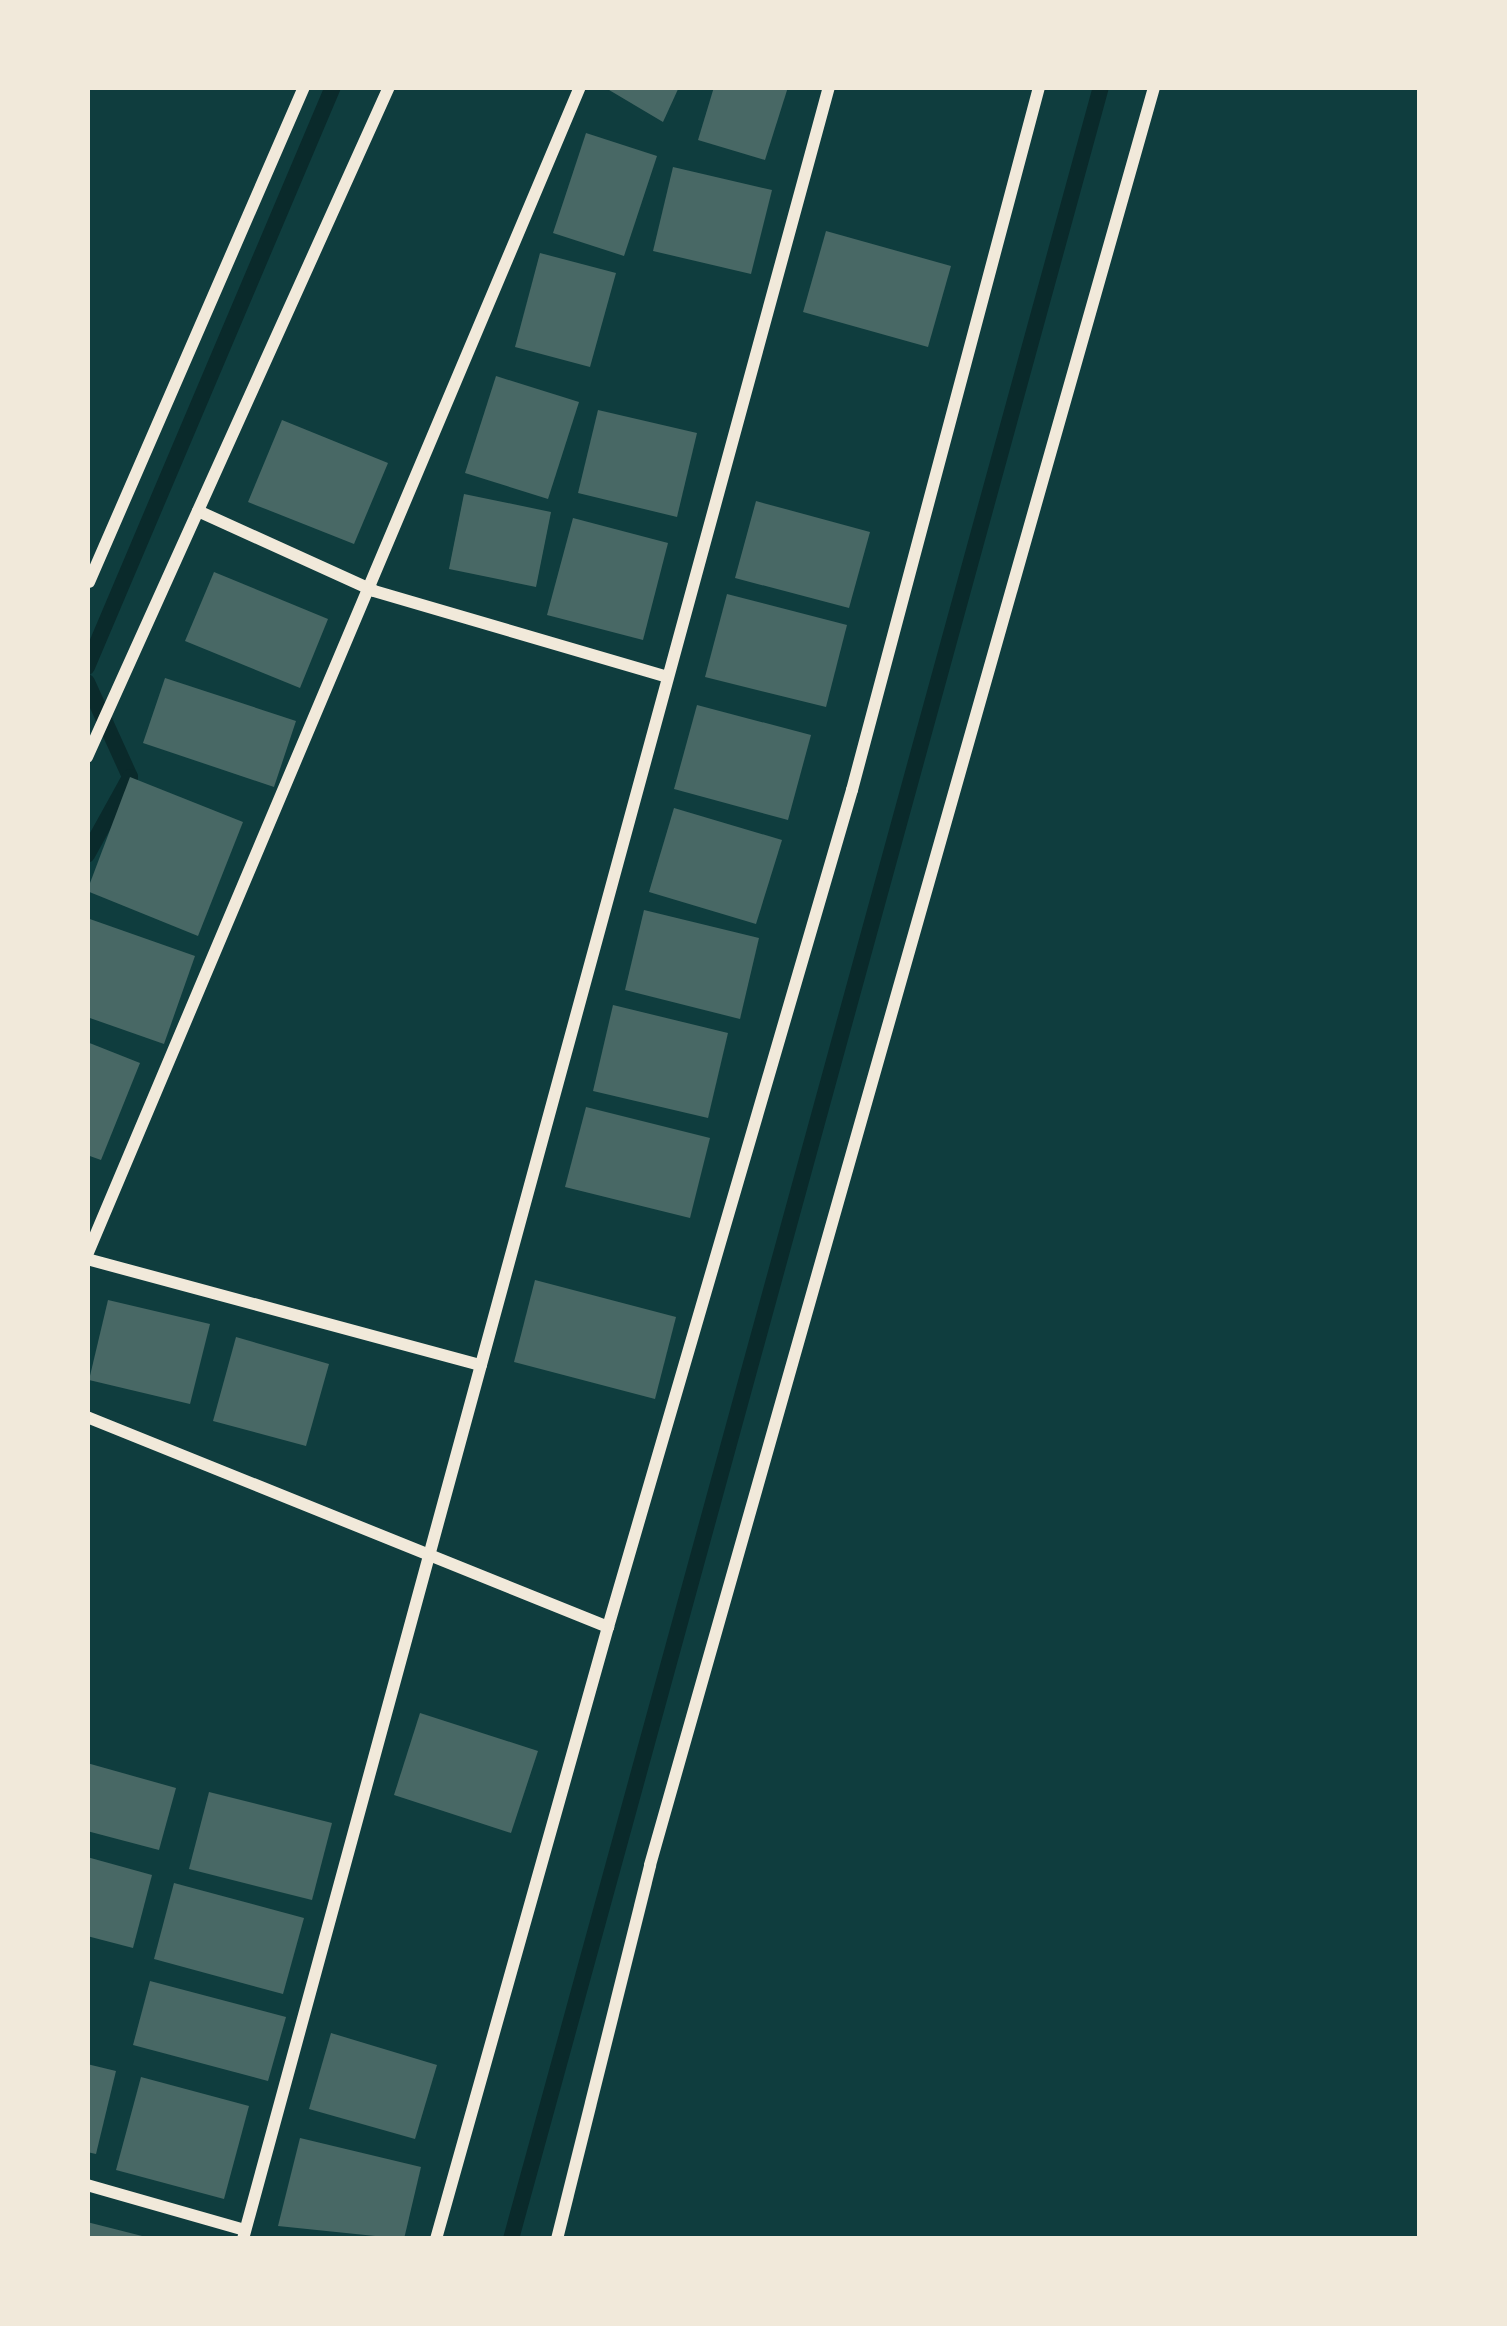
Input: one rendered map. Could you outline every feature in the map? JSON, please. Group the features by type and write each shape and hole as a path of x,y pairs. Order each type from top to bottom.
{"street":[{"path":"88,583 304,87"},
{"path":"87,757 388,87"},
{"path":"481,1365 87,1257 374,591 580,87"},
{"path":"87,2185 244,2235 829,87"},
{"path":"436,2239 852,790 1039,87"},
{"path":"557,2239 650,1864 1154,87"},
{"path":"198,511 374,591 668,677"},
{"path":"87,1417 608,1627"}],"building":[{"path":"604,87 679,87 663,122"},
{"path":"714,87 788,87 765,160 698,140"},
{"path":"586,133 657,156 624,256 553,233"},
{"path":"673,167 772,190 751,274 653,251"},
{"path":"826,231 951,266 928,347 803,312"},
{"path":"540,253 616,273 590,367 515,347"},
{"path":"496,376 579,402 548,499 465,473"},
{"path":"598,410 697,433 677,517 578,493"},
{"path":"282,420 388,463 354,544 248,502"},
{"path":"464,494 551,512 536,587 449,569"},
{"path":"756,501 870,532 849,608 735,578"},
{"path":"573,518 668,543 643,640 547,615"},
{"path":"214,572 328,619 300,688 185,641"},
{"path":"727,594 847,625 826,707 705,677"},
{"path":"165,678 296,721 274,787 143,743"},
{"path":"697,705 811,735 788,820 674,789"},
{"path":"130,777 243,822 198,936 87,891"},
{"path":"674,808 782,840 756,924 649,892"},
{"path":"644,910 759,938 740,1019 625,990"},
{"path":"87,918 195,956 164,1044 87,1017"},
{"path":"613,1005 728,1033 708,1118 593,1091"},
{"path":"87,1042 140,1063 101,1160 87,1155"},
{"path":"586,1107 710,1138 690,1218 565,1187"},
{"path":"535,1280 676,1317 655,1399 514,1362"},
{"path":"108,1300 210,1324 190,1404 89,1380"},
{"path":"236,1337 329,1364 306,1446 213,1421"},
{"path":"420,1713 538,1751 511,1833 394,1795"},
{"path":"87,1763 176,1788 159,1850 87,1831"},
{"path":"209,1792 332,1823 312,1900 189,1869"},
{"path":"87,1857 152,1875 133,1948 87,1936"},
{"path":"174,1883 304,1918 283,1994 154,1959"},
{"path":"150,1981 286,2017 268,2081 133,2045"},
{"path":"331,2033 437,2065 415,2139 309,2109"},
{"path":"87,2064 116,2071 96,2154 87,2152"},
{"path":"141,2077 249,2106 224,2199 116,2170"},
{"path":"300,2138 421,2167 404,2239 278,2226"},
{"path":"87,2222 146,2237 87,2239"}],"waterway":[{"path":"87,667 333,87"},
{"path":"511,2239 1101,87"},
{"path":"87,682 130,777 87,855"}]}
